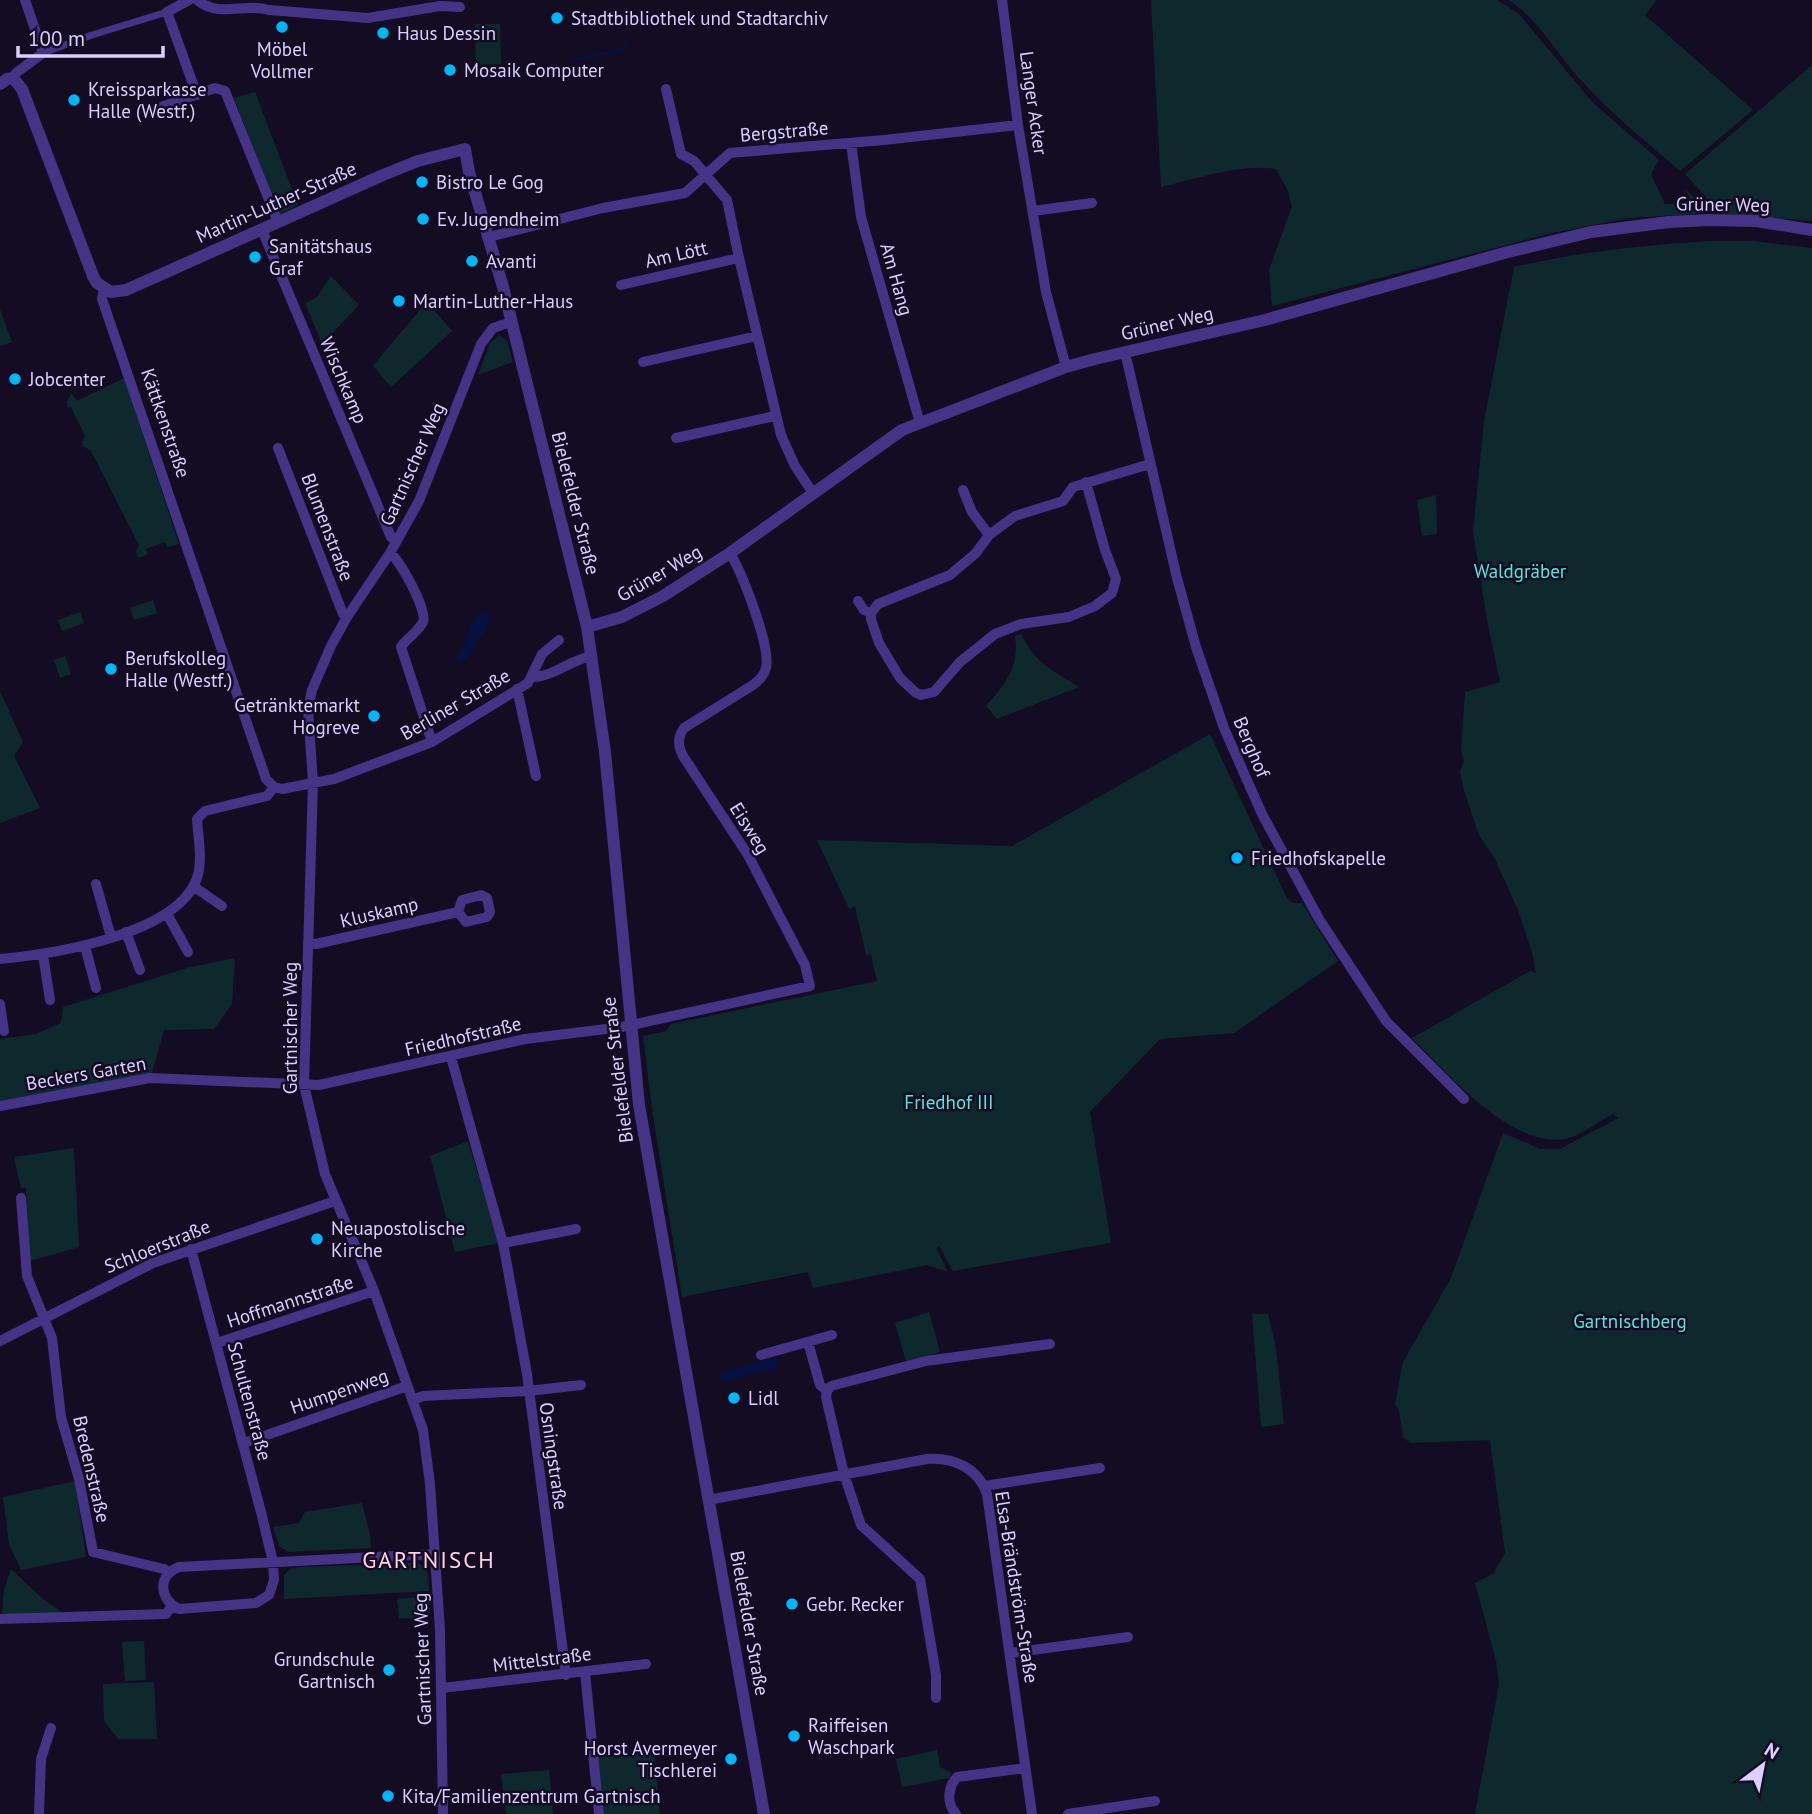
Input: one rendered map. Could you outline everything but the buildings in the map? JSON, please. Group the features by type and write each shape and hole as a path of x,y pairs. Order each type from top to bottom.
{"street":[{"path":"25,0 43,53"},
{"path":"0,84 13,78 43,53 167,12 190,0"},
{"path":"197,0 213,9 245,10 258,3 269,10 368,18 440,6 460,7"},
{"name":"Langer Acker","path":"1002,0 1018,125 1046,292 1066,367"},
{"path":"167,12 197,95"},
{"name":"Kättkenstraße","path":"13,78 22,89 34,118 93,276 104,289 102,299 266,779 274,787"},
{"path":"146,113 219,88 227,94 278,222"},
{"name":"Am Lött","path":"666,89 681,154 694,161 727,200 775,415 796,466 813,493"},
{"name":"Bergstraße","path":"489,237 603,208 685,193 730,153 1018,125"},
{"name":"Am Hang","path":"850,143 861,217 920,423"},
{"name":"Martin-Luther-Straße","path":"104,289 111,292 126,290 393,171 418,161 465,149"},
{"name":"Bielefelder Straße","path":"465,149 587,627 605,752 639,1105 764,1814"},
{"path":"1033,211 1092,203"},
{"name":"Grüner Weg","path":"587,627 622,617 663,596 730,553 902,430 1066,367 1265,320 1508,252 1591,232 1657,223 1709,220 1756,221 1812,230"},
{"name":"Wischkamp","path":"262,230 391,537 397,541"},
{"name":"Am Lött","path":"621,285 739,258"},
{"name":"Gartnischer Weg","path":"443,1814 442,1688 435,1554 425,1444 374,1291 325,1174 304,1085 313,782 308,710 317,676 347,617 390,553 419,501 481,344 493,328 511,322"},
{"path":"643,362 757,336"},
{"name":"Berghof","path":"1125,352 1177,578 1196,646 1224,728 1262,814 1319,919 1386,1021 1464,1099"},
{"path":"676,438 775,415"},
{"name":"Blumenstraße","path":"278,448 343,614 347,617"},
{"path":"1086,482 1116,579 1112,593 1095,606 1069,617 1021,624 995,634 960,662 934,692 921,695 908,686 887,659 872,626 871,613 878,604 950,575 976,553 989,535 1015,516 1063,501 1073,487 1086,482 1150,464"},
{"path":"962,490 972,512 989,535"},
{"path":"390,553 399,562 424,613 422,623 401,647 432,742"},
{"name":"Eisweg","path":"630,1025 810,986 805,965 748,855 683,756 679,744 684,728 753,685 762,677 766,668 764,644 739,568 730,553"},
{"path":"859,601 864,610 871,613"},
{"name":"Berliner Straße","path":"193,886 200,864 197,819 205,810 267,796 274,787 282,789 334,779 432,742 517,690 533,677 542,654 559,640"},
{"name":"Berliner Straße","path":"533,677 592,656"},
{"path":"517,690 536,776"},
{"path":"96,884 111,937"},
{"path":"0,959 43,955 85,946 126,932 167,914 193,886 222,906"},
{"name":"Kluskamp","path":"308,944 458,912"},
{"path":"167,914 188,952"},
{"path":"126,932 140,970"},
{"path":"85,946 96,988"},
{"path":"43,955 50,1000"},
{"path":"0,1004 5,1031"},
{"name":"Friedhofstraße","path":"304,1085 319,1085 525,1039 630,1025"},
{"name":"Osningstraße","path":"451,1057 503,1243 527,1374 566,1675"},
{"name":"Beckers Garten","path":"0,1106 150,1078 304,1085"},
{"path":"21,1198 27,1276 43,1318"},
{"name":"Schloerstraße","path":"0,1341 135,1272 191,1249 335,1201"},
{"path":"503,1243 576,1229"},
{"name":"Schultenstraße","path":"191,1249 244,1443 273,1562"},
{"name":"Hoffmannstraße","path":"217,1343 374,1291"},
{"name":"Bredenstraße","path":"43,1318 51,1338 61,1418 79,1479 93,1552 164,1569 169,1573"},
{"path":"761,1355 832,1335"},
{"path":"808,1342 820,1385 827,1391"},
{"path":"936,1698 936,1675 920,1578 861,1525 844,1474 826,1397 827,1391 831,1386 926,1361 1050,1344"},
{"name":"Humpenweg","path":"412,1400 423,1396 528,1391 581,1385"},
{"name":"Humpenweg","path":"244,1443 407,1386"},
{"name":"Elsa-Brändström-Straße","path":"708,1500 939,1458 961,1465 978,1478 984,1486 1032,1814"},
{"path":"984,1486 1100,1468"},
{"path":"273,1562 273,1588 269,1595 256,1604 186,1609 172,1606 162,1588 169,1573 179,1567 273,1562 435,1554"},
{"path":"0,1619 166,1614 172,1606"},
{"path":"1010,1653 1128,1637"},
{"name":"Mittelstraße","path":"442,1688 646,1664"},
{"path":"585,1672 599,1814"},
{"path":"39,1814 41,1759 51,1728"},
{"path":"956,1814 952,1810 949,1792 957,1777 1025,1768"},
{"path":"1068,1814 1155,1801"}],"green space":[{"path":"1151,0 1497,0 1519,14 1593,103 1659,160 1651,174 1665,204 1690,204 1685,189 1699,202 1699,210 1694,214 1629,218 1552,233 1272,306 1269,270 1292,206 1287,189 1276,169 1234,170 1161,187"},
{"path":"1508,0 1657,0 1645,15 1753,110 1680,171 1601,101 1577,76 1537,25"},
{"path":"475,24 500,24 501,64 476,65"},
{"path":"1812,65 1812,221 1725,214 1717,209 1685,174"},
{"path":"255,92 298,205 280,214 234,98"},
{"name":"Gartnischberg","path":"1710,241 1754,241 1812,248 1812,1814 1475,1814 1499,1684 1496,1660 1475,1583 1493,1574 1505,1553 1490,1440 1410,1443 1403,1437 1399,1410 1395,1405 1403,1362 1451,1278 1503,1133 1541,1149 1560,1149 1618,1118 1613,1114 1584,1132 1565,1139 1544,1139 1523,1132 1481,1105 1412,1038 1530,971 1536,973 1518,910 1495,859 1479,835 1460,771 1464,761 1461,751 1465,692 1500,682 1473,531 1484,421 1514,267 1612,250"},
{"path":"331,276 359,305 322,344 305,303 316,298"},
{"path":"429,298 435,311 452,331 391,387 373,366"},
{"path":"0,309 12,342 0,346"},
{"path":"499,335 507,341 513,362 478,375 490,343"},
{"path":"124,378 179,544 167,547 165,542 146,549 148,554 139,558 136,552 139,545 91,451 83,446 85,436 67,402 71,393 77,401"},
{"name":"Waldgräber","path":"1436,495 1437,534 1422,536 1417,500"},
{"path":"153,600 157,613 134,620 130,608"},
{"path":"80,612 84,623 62,631 58,620"},
{"path":"1021,634 1039,660 1079,687 997,719 986,706 1010,674 1015,657 1015,636"},
{"path":"65,656 71,674 60,678 54,660"},
{"path":"0,691 23,742 14,756 40,808 0,823"},
{"name":"Friedhof III","path":"1210,734 1287,898 1293,903 1302,903 1338,961 1234,1033 1160,1039 1090,1112 1111,1243 953,1271 939,1246 936,1248 948,1272 927,1265 813,1288 808,1272 682,1297 643,1036 666,1031 671,1024 877,981 871,954 866,955 855,906 849,909 817,840 1012,846"},
{"path":"235,958 232,1004 214,1029 164,1030 152,1073 0,1103 0,1039 36,1034 61,1023 63,1007 187,968"},
{"path":"468,1141 499,1243 455,1252 430,1156"},
{"path":"74,1148 79,1247 30,1261 26,1188 21,1188 14,1157"},
{"path":"929,1312 940,1352 906,1361 895,1323"},
{"path":"1252,1314 1268,1314 1276,1348 1284,1424 1261,1427"},
{"path":"75,1481 86,1557 21,1570 9,1544 3,1497"},
{"path":"362,1503 371,1548 289,1552 279,1546 273,1527 299,1523 305,1512"},
{"path":"416,1562 426,1570 429,1591 284,1599 284,1575 290,1569 364,1565 365,1568"},
{"path":"11,1569 43,1599 66,1615 2,1616 4,1590"},
{"path":"429,1596 430,1618 399,1618 397,1599"},
{"path":"144,1641 146,1680 125,1681 122,1642"},
{"path":"154,1682 157,1739 118,1739 104,1721 103,1684"},
{"path":"654,1750 660,1814 604,1814 598,1755"},
{"path":"937,1750 940,1767 952,1773 949,1778 902,1787 896,1759"},
{"path":"549,1770 553,1814 506,1814 501,1774"}],"shaded area":[{"path":"484,613 491,616 484,633 476,641 467,659 458,662 457,656 465,645 470,627 477,617"},
{"path":"776,1357 778,1367 722,1382 719,1373"}],"waterway":[{"path":"573,60 622,50 627,41"}],"place":[{"name":"Stadtbibliothek und Stadtarchiv","path":"557,18"},
{"name":"Möbel Vollmer","path":"282,27"},
{"name":"Haus Dessin","path":"383,33"},
{"name":"Mosaik Computer","path":"450,70"},
{"name":"Kreissparkasse Halle (Westf.)","path":"74,100"},
{"name":"Bistro Le Gog","path":"422,182"},
{"name":"Ev. Jugendheim","path":"423,219"},
{"name":"Sanitätshaus Graf","path":"255,257"},
{"name":"Avanti","path":"472,261"},
{"name":"Martin-Luther-Haus","path":"399,301"},
{"name":"Jobcenter","path":"15,379"},
{"name":"Berufskolleg Halle (Westf.)","path":"111,669"},
{"name":"Getränktemarkt Hogreve","path":"374,716"},
{"name":"Friedhofskapelle","path":"1237,858"},
{"name":"Neuapostolische Kirche","path":"317,1239"},
{"name":"Lidl","path":"734,1398"},
{"name":"Gebr. Recker","path":"792,1604"},
{"name":"Grundschule Gartnisch","path":"389,1670"},
{"name":"Raiffeisen Waschpark","path":"794,1736"},
{"name":"Horst Avermeyer Tischlerei","path":"731,1759"},
{"name":"Kita/Familienzentrum Gartnisch","path":"388,1796"}],"district":[{"name":"GARTNISCH","path":"429,1559"}]}
